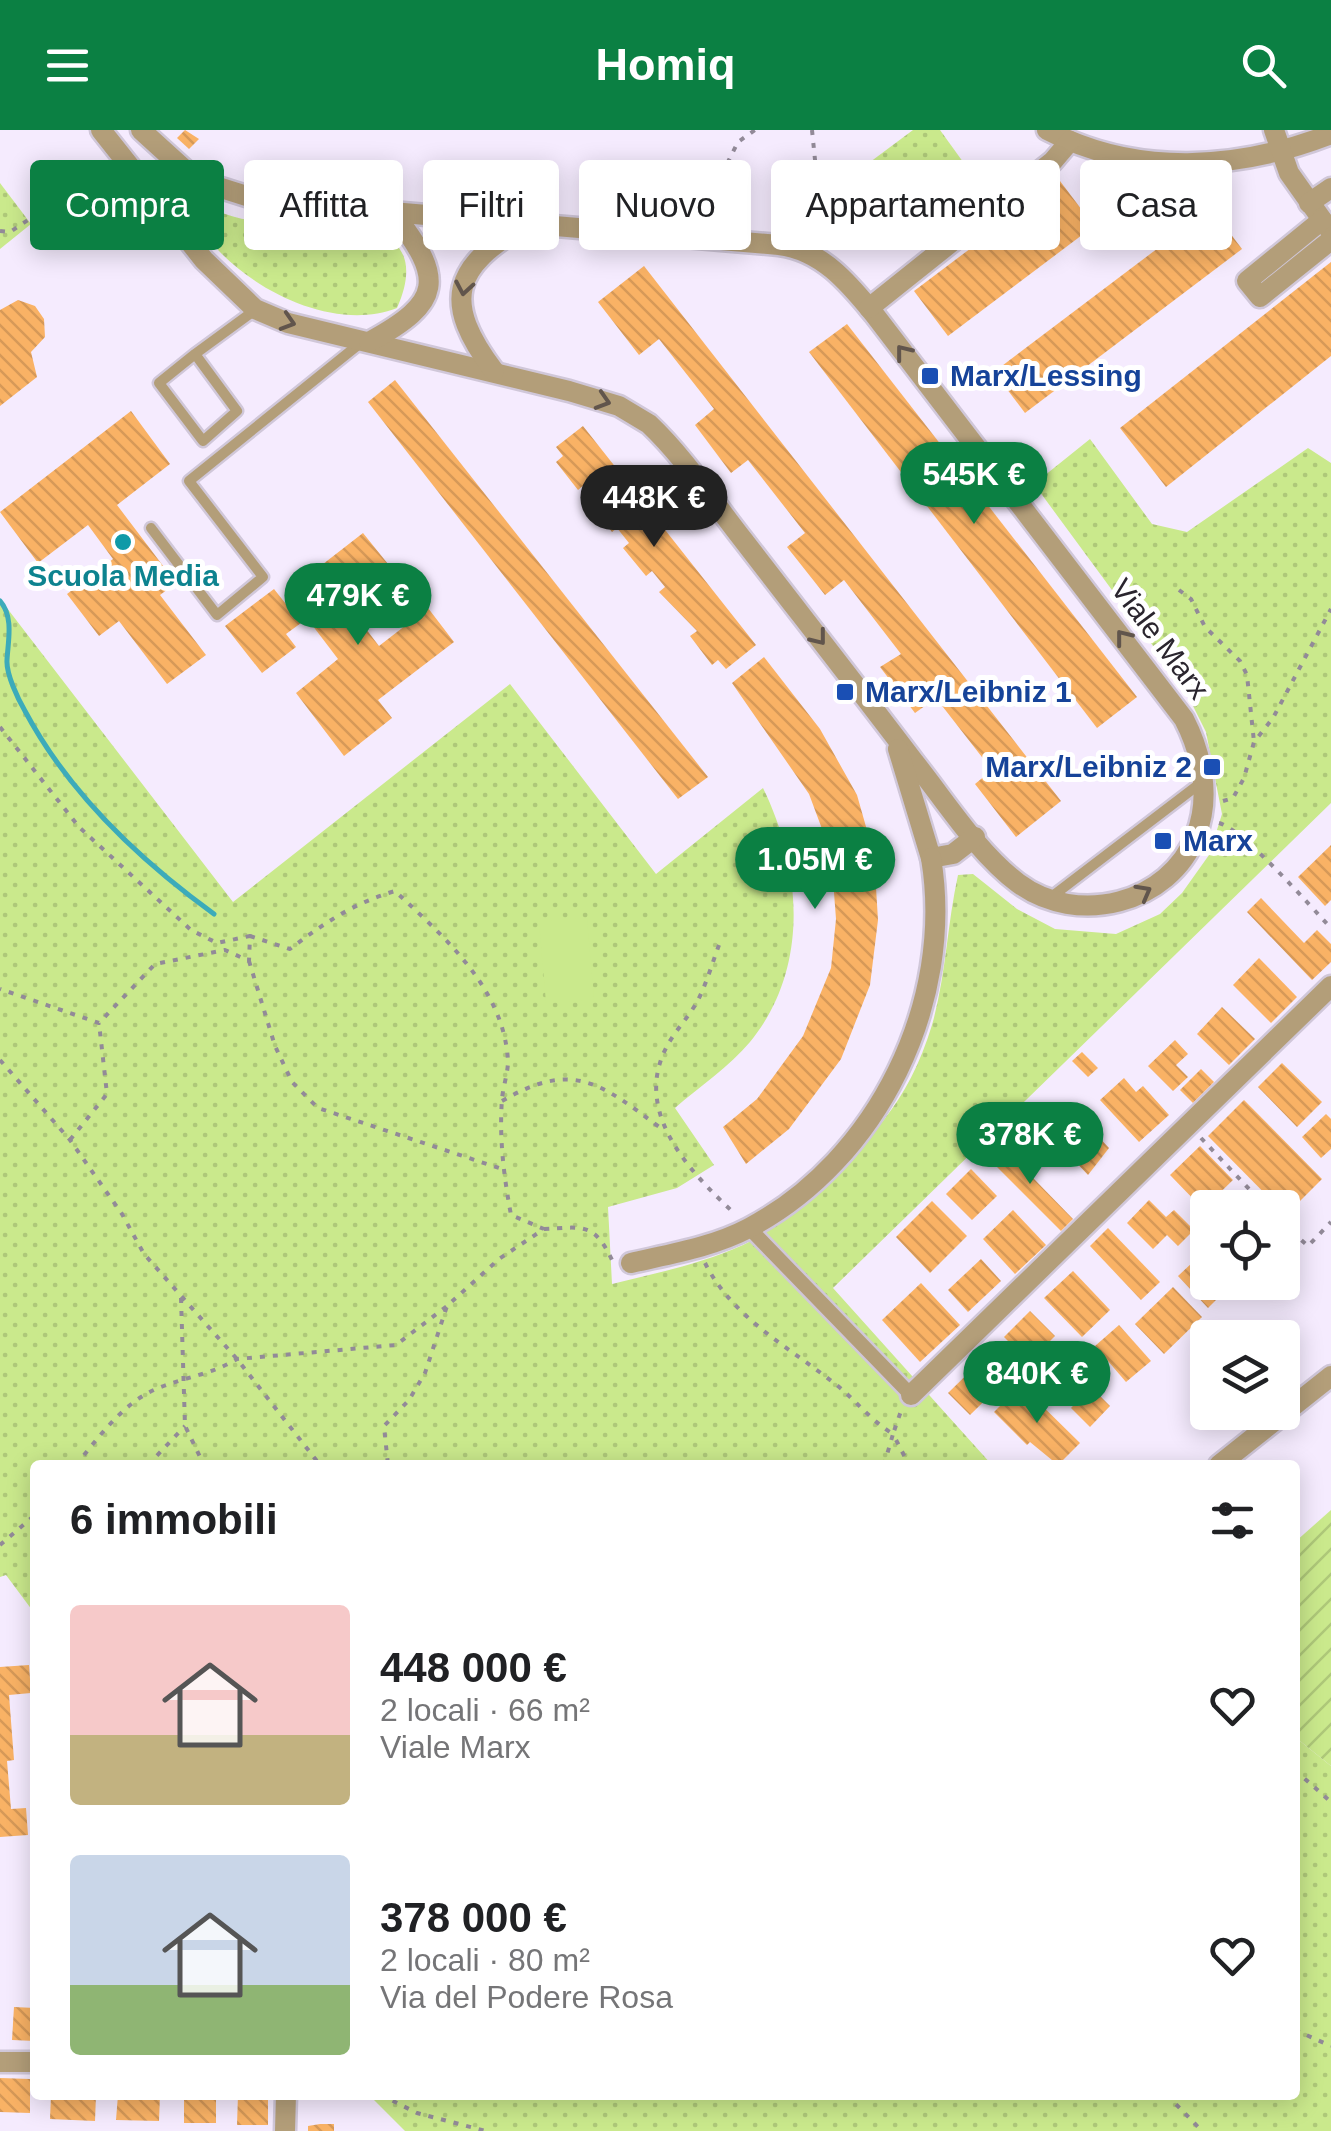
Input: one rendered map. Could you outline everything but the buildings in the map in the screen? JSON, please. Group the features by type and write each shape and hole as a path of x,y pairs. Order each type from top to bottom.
{"street":[{"name":"Viale Marx","path":"102,130 204,260 255,309 288,323 619,406 649,424 976,837 1016,881 1050,898 1092,906 1139,896 1179,866 1203,812 1203,781 1192,735 1176,707 869,308 818,258 789,246 751,243"},
{"name":"Viale Marx","path":"141,130 182,171 218,190 244,196"},
{"path":"1046,130 1130,158 1184,165 1282,151 1331,134"},
{"path":"1274,130 1323,224"},
{"path":"869,308 1053,161 1070,141"},
{"path":"1323,224 1331,188"},
{"path":"366,342 416,314 428,292 424,258 403,228"},
{"path":"486,250 462,282 462,316 467,332 494,372"},
{"path":"631,1264 749,1228 794,1197 842,1153 874,1113 901,1064 923,1005 935,926 931,858 892,732"},
{"path":"931,858 952,854 976,837"},
{"path":"749,1228 912,1395 1331,986"},
{"path":"1225,1460 1331,1376"},
{"path":"0,2062 30,2062"},
{"path":"285,2131 286,2100"}],"lane":[{"path":"196,354 237,411 203,440 158,383 196,354 255,309"},
{"path":"152,528 217,615 263,576 189,481 366,342"},
{"path":"1050,898 1203,781"}],"path":[{"path":"729,160 738,142 756,130"},
{"path":"812,130 823,218 818,258"},
{"path":"0,231 10,232 30,219"},
{"path":"1180,590 1191,599 1206,627 1240,661 1250,692 1254,742 1244,778 1233,798 1203,812"},
{"path":"1254,742 1273,718 1331,609"},
{"path":"0,727 79,827 190,930 216,943 250,936 290,949 346,910 394,891 480,977 508,1061 502,1102 502,1169 511,1215 544,1229 584,1227 601,1237 614,1266 631,1264"},
{"path":"1203,812 1232,827 1331,928"},
{"path":"250,936 249,961 275,1046 292,1082 318,1108 502,1169"},
{"path":"662,1130 658,1084 665,1050 697,1001 719,945"},
{"path":"70,1140 107,1094 99,1023 155,964 224,950 249,961"},
{"path":"0,989 99,1023"},
{"path":"0,1060 70,1140 144,1254 238,1359 316,1460"},
{"path":"502,1102 537,1081 578,1080 606,1088 662,1130 707,1188 749,1228"},
{"path":"1190,1124 1250,1190"},
{"path":"1300,1239 1308,1246 1331,1222"},
{"path":"80,1460 110,1424 152,1390 215,1373 238,1359 396,1344 499,1260 544,1229"},
{"path":"697,1247 712,1278 758,1329 836,1384 893,1434 906,1460"},
{"path":"181,1298 185,1426 202,1460"},
{"path":"387,1460 384,1426 409,1400 425,1373 447,1306"},
{"path":"885,1460 912,1395"},
{"path":"153,1460 185,1426"},
{"path":"0,1545 30,1519"},
{"path":"1300,1774 1331,1802"},
{"path":"1300,2032 1331,2046"},
{"path":"391,2100 417,2113 486,2131"},
{"path":"1172,2100 1202,2131"}],"green space":[{"path":"913,130 940,130 962,160 873,160"},
{"path":"0,183 30,225 0,249"},
{"path":"224,213 244,219 244,250 400,250 406,275 397,308 374,314 326,312 302,305 256,282 219,251 224,250"},
{"path":"1090,439 1152,524 1187,532 1308,448 1331,463 1331,803 833,1288 988,1460 30,1460 30,1607 6,1575 0,1577 0,599 233,902 510,684 656,874 763,788 786,851 792,884 791,951 783,983 750,1042 675,1108 714,1165 677,1188 608,1207 612,1284 695,1263 752,1240 778,1222 868,1139 911,1077 932,1025 958,875 973,874 1017,909 1055,929 1116,934 1160,914 1182,893 1209,855 1222,814 1206,732 1184,688 1034,484"},
{"path":"587,918 594,999 546,1003 539,922"},
{"path":"1331,1510 1331,1766 1300,1741 1300,1538"},
{"path":"1300,1741 1331,1766 1331,2131 405,2131 374,2100 1300,2100"}],"waterway":[{"path":"0,601 9,622 10,679 42,741 108,823 214,914"}],"place":[{"name":"Marx/Lessing","path":"930,376"},
{"name":"Scuola Media","path":"123,542"},
{"name":"Marx/Leibniz 1","path":"845,692"},
{"name":"Marx/Leibniz 2","path":"1212,767"},
{"name":"Marx","path":"1163,841"}]}
